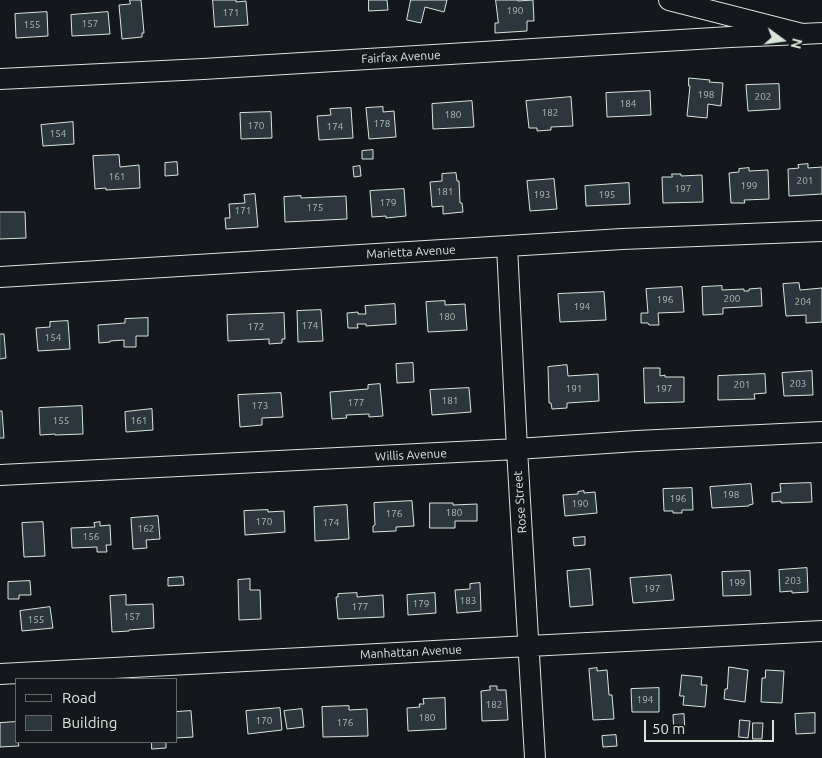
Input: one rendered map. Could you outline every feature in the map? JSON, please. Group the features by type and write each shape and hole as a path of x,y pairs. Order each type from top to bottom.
{"street":[{"path":"669,0 802,34"},
{"name":"Fairfax Avenue","path":"0,78 203,69 822,33"},
{"name":"Marietta Avenue","path":"0,277 622,239 822,231"},
{"name":"Rose Street","path":"507,246 534,758"},
{"name":"Willis Avenue","path":"0,475 822,432"},
{"name":"Manhattan Avenue","path":"0,674 822,631"}],"building":[{"path":"130,0 141,0 144,33 142,33 142,37 122,39 119,5 130,4"},
{"path":"213,0 246,1 248,25 215,27"},
{"path":"369,0 387,0 388,10 369,11"},
{"path":"411,0 447,0 444,12 425,7 421,23 407,20"},
{"path":"496,0 533,0 534,21 527,21 527,31 495,33 495,23 498,23"},
{"path":"47,12 48,36 16,38 15,14"},
{"path":"108,12 110,34 72,36 71,15"},
{"path":"689,78 723,83 721,106 708,104 707,118 687,116"},
{"path":"779,84 780,109 748,111 746,85"},
{"path":"650,91 651,115 607,117 606,93"},
{"path":"571,97 573,126 551,127 551,130 537,131 537,128 529,128 526,101"},
{"path":"472,101 474,127 433,129 432,104"},
{"path":"383,107 383,112 394,111 396,137 369,139 366,108"},
{"path":"351,108 353,138 319,140 317,116 331,115 330,109"},
{"path":"271,112 272,138 241,139 240,113"},
{"path":"73,122 74,144 43,146 41,125"},
{"path":"373,150 373,159 362,159 362,151"},
{"path":"119,155 120,167 139,165 140,188 95,189 93,156"},
{"path":"177,162 178,175 165,176 165,163"},
{"path":"808,164 808,168 822,167 822,194 789,196 788,169 799,168 798,165"},
{"path":"360,166 361,176 354,177 353,167"},
{"path":"749,168 749,171 768,170 769,199 744,200 745,203 731,203 729,173"},
{"path":"456,173 457,181 459,181 460,203 462,203 463,212 443,214 443,206 432,207 430,182 442,181 442,174"},
{"path":"672,174 681,174 681,176 702,175 703,202 663,203 662,177 672,177"},
{"path":"554,179 557,209 530,211 527,181"},
{"path":"629,183 630,204 586,206 585,186"},
{"path":"404,189 406,216 372,217 370,191"},
{"path":"255,194 258,227 226,229 225,218 230,218 229,204 245,203 244,195"},
{"path":"301,196 301,198 346,196 347,219 285,222 284,197"},
{"path":"0,212 25,212 26,238 0,239"},
{"path":"799,283 800,290 822,288 822,322 806,323 806,315 786,316 783,284"},
{"path":"722,286 722,290 744,289 744,291 749,291 749,289 761,288 762,306 723,308 723,314 703,315 702,287"},
{"path":"682,287 684,312 658,313 659,325 641,323 641,313 648,313 646,289"},
{"path":"604,292 606,320 560,322 558,294"},
{"path":"445,301 445,305 465,304 467,330 428,332 426,302"},
{"path":"395,304 396,324 366,326 366,324 357,324 358,328 348,328 347,313 358,312 358,314 366,314 365,306"},
{"path":"321,310 323,341 298,342 297,311"},
{"path":"284,313 285,339 282,339 282,343 269,344 269,339 228,341 227,315"},
{"path":"148,318 148,336 136,336 136,347 124,347 124,340 99,343 98,325 125,323 125,319"},
{"path":"68,321 70,349 38,351 36,328 50,327 50,322"},
{"path":"0,334 4,334 6,358 0,359"},
{"path":"413,363 414,382 397,383 396,364"},
{"path":"567,365 568,376 598,374 599,401 567,403 567,408 552,409 551,403 549,403 548,367"},
{"path":"644,368 660,368 660,376 684,377 684,402 645,403"},
{"path":"812,371 813,395 784,396 782,373"},
{"path":"765,374 766,393 754,394 755,399 718,400 718,376"},
{"path":"380,384 383,416 369,417 369,414 346,415 347,418 332,419 330,392 368,389 368,385"},
{"path":"469,388 471,412 432,415 430,390"},
{"path":"281,393 283,417 262,418 262,425 240,427 238,395"},
{"path":"82,406 83,434 40,435 39,408"},
{"path":"152,409 153,430 126,432 125,412"},
{"path":"0,411 2,411 4,438 0,438"},
{"path":"811,483 812,502 772,502 772,493 781,492 780,484"},
{"path":"751,484 753,504 749,506 712,508 710,487"},
{"path":"692,488 693,510 682,510 682,513 664,511 663,489"},
{"path":"584,491 584,493 595,492 597,513 565,516 563,495 578,494 578,492"},
{"path":"412,501 414,526 396,527 396,531 373,532 373,526 375,525 374,503"},
{"path":"430,503 453,503 453,505 477,504 477,521 455,521 455,528 430,528"},
{"path":"347,505 349,539 315,541 314,507"},
{"path":"268,510 268,512 284,511 285,532 245,535 244,511"},
{"path":"158,516 160,539 146,540 147,548 133,549 131,518"},
{"path":"43,522 45,556 24,557 22,523"},
{"path":"100,522 100,526 110,525 111,545 106,545 107,552 97,552 97,547 72,548 71,528 95,527 94,523"},
{"path":"585,537 585,545 574,546 573,538"},
{"path":"807,568 808,592 780,592 779,570"},
{"path":"590,569 593,605 570,607 567,571"},
{"path":"750,571 751,595 723,596 722,572"},
{"path":"671,575 674,600 633,603 630,578"},
{"path":"183,577 184,585 168,586 168,578"},
{"path":"250,579 250,590 260,590 261,619 239,620 238,580"},
{"path":"30,581 31,595 19,595 19,599 8,599 8,582"},
{"path":"480,583 481,611 457,613 455,590 470,589 470,584"},
{"path":"357,593 357,597 383,595 384,617 338,619 336,597 338,597 338,594"},
{"path":"435,593 436,613 408,615 407,595"},
{"path":"126,595 126,605 153,604 154,628 112,632 110,596"},
{"path":"50,607 53,628 22,631 20,611"},
{"path":"729,667 748,670 745,702 724,699"},
{"path":"597,668 597,671 607,670 609,695 612,695 614,719 593,720 589,669"},
{"path":"766,670 784,671 782,703 761,702 762,678 765,678"},
{"path":"682,675 702,677 701,685 707,685 705,707 683,705 684,696 680,696"},
{"path":"490,686 497,686 497,690 506,690 508,720 482,721 481,691 490,690"},
{"path":"659,688 659,712 632,712 631,689"},
{"path":"445,698 446,729 408,731 407,708 420,707 419,704 424,704 423,699"},
{"path":"349,706 349,710 367,709 368,736 323,737 322,707"},
{"path":"280,708 282,730 248,734 246,711"},
{"path":"302,709 304,727 287,729 284,711"},
{"path":"191,711 193,737 178,738 178,712"},
{"path":"815,713 815,733 796,734 795,714"},
{"path":"684,714 685,733 674,734 673,715"},
{"path":"740,720 750,721 748,738 739,737"},
{"path":"15,722 15,743 18,743 19,746 0,747 0,723"},
{"path":"753,723 763,723 762,739 753,739"},
{"path":"616,735 617,746 603,747 602,736"},
{"path":"152,743 166,743 166,748 152,749"}]}
